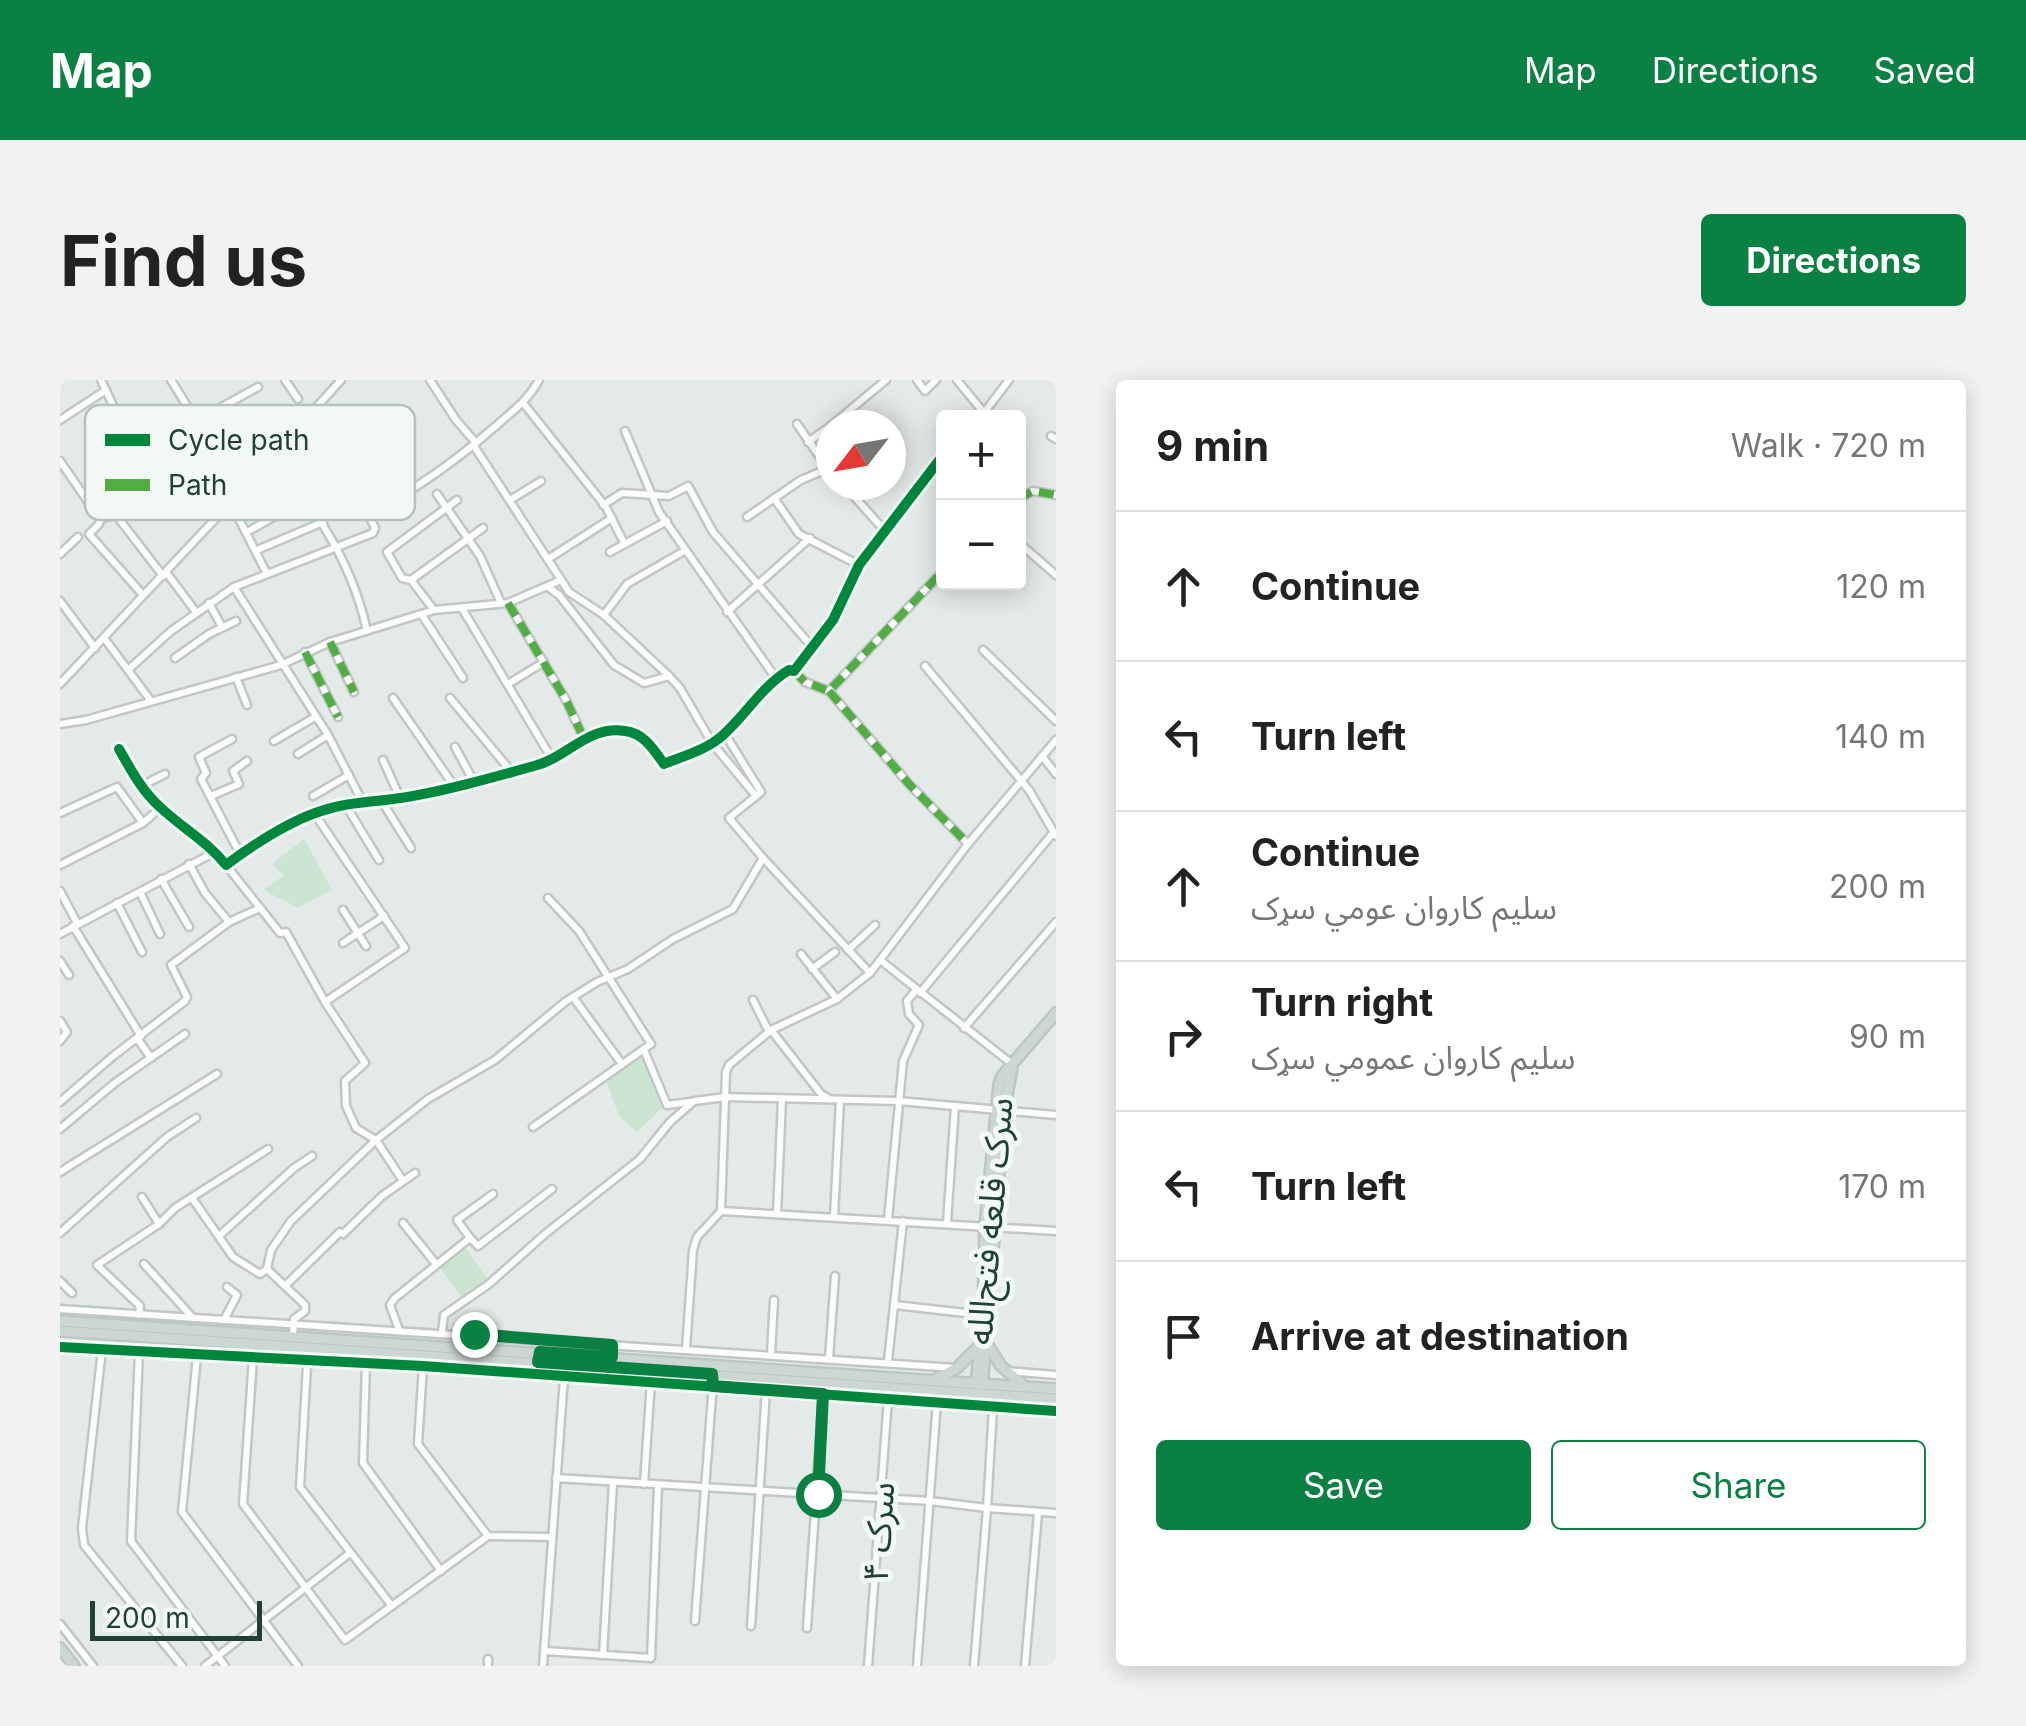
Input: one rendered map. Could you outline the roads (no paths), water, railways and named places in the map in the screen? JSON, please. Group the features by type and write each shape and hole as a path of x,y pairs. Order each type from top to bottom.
{"main road":[{"name":"سرک قلعه فتح‌الله","path":"983,1343 999,1084 1056,1013"},
{"name":"سرک قلعه فتح‌الله","path":"978,1394 990,1226"},
{"path":"60,1321 293,1336 712,1374 1056,1399"},
{"path":"60,1331 308,1348 612,1357 1056,1389"},
{"path":"933,1380 957,1368 983,1343 1005,1371 1024,1386"},
{"path":"612,1345 612,1357"},
{"path":"60,1648 74,1666"}],"street":[{"path":"101,380 113,405"},
{"path":"170,380 186,405"},
{"path":"285,380 298,399"},
{"path":"319,405 341,380"},
{"path":"430,380 561,580 576,598 604,615 680,688 712,744 756,796"},
{"path":"415,487 524,404 540,380"},
{"path":"849,410 886,380"},
{"path":"916,380 925,391 936,380"},
{"path":"957,380 978,410"},
{"path":"986,410 1009,380"},
{"path":"225,405 258,387"},
{"path":"60,420 106,390"},
{"path":"524,404 603,505 624,543"},
{"path":"797,424 816,453"},
{"path":"625,432 652,494 684,551 775,677"},
{"path":"808,442 816,436"},
{"path":"60,460 85,497"},
{"path":"794,671 833,620 859,565 936,464"},
{"path":"748,516 801,480 816,475"},
{"path":"510,500 541,481"},
{"path":"603,505 620,494 669,496 688,486 713,532 812,647"},
{"path":"1026,495 1033,491 1056,496"},
{"path":"438,494 544,662 584,740"},
{"path":"774,498 798,534 859,565"},
{"path":"434,610 411,580 402,578 387,552 457,500"},
{"path":"857,500 884,530"},
{"path":"548,559 612,518"},
{"path":"100,520 89,534 143,595"},
{"path":"121,520 196,612"},
{"path":"60,684 214,520"},
{"path":"241,520 266,572"},
{"path":"247,532 269,520"},
{"path":"129,670 196,612 234,587 375,531 370,520"},
{"path":"610,552 667,521"},
{"path":"257,550 323,522 349,577 367,631"},
{"path":"411,580 482,528"},
{"path":"60,554 78,538"},
{"path":"727,612 810,538"},
{"path":"1026,549 1056,575"},
{"path":"604,615 627,584 684,551"},
{"path":"829,691 936,578"},
{"path":"60,724 281,665 330,642 434,610 504,603 561,580"},
{"path":"547,586 614,665 644,682 669,676"},
{"path":"234,587 328,735 362,801"},
{"path":"60,601 94,648"},
{"path":"209,603 222,627"},
{"path":"463,610 552,759"},
{"path":"422,615 463,678"},
{"path":"174,658 236,621"},
{"path":"104,638 151,701"},
{"path":"330,642 354,692"},
{"path":"982,650 1056,721"},
{"path":"305,652 338,717"},
{"path":"508,684 544,662"},
{"path":"888,1219 903,1060 919,1025 907,1008 907,1001 1054,834 1037,803 925,666"},
{"path":"226,865 314,813 362,801 400,798 536,766 598,732 624,730 647,742 664,764 712,744 775,677 789,670 805,682 829,691 968,844"},
{"path":"236,677 247,704"},
{"path":"392,698 454,786"},
{"path":"450,698 510,770"},
{"path":"274,741 314,717"},
{"path":"724,734 761,791 729,818 870,973"},
{"path":"298,754 328,735"},
{"path":"232,739 199,757 206,771 201,779 240,854"},
{"path":"686,1349 693,1250 697,1238 721,1211 729,1066 770,1031 837,999 870,973 968,844 1056,740"},
{"path":"455,747 473,780"},
{"path":"119,749 140,786 160,808 216,852 280,933 286,932 325,1002 365,1062 345,1081 345,1100 356,1128 376,1140 402,1181"},
{"path":"1042,756 1056,774"},
{"path":"383,760 400,798"},
{"path":"212,796 239,784 233,770 247,762"},
{"path":"140,786 165,774"},
{"path":"313,796 349,774"},
{"path":"60,813 118,787 143,823"},
{"path":"380,799 410,848"},
{"path":"345,804 379,860"},
{"path":"60,865 143,823 160,808"},
{"path":"314,813 404,949 325,1002"},
{"path":"60,934 216,852"},
{"path":"192,1198 237,1261 260,1274 266,1270 271,1250 290,1221 376,1140 428,1099 496,1060 573,997 733,909 763,858"},
{"path":"189,864 229,922"},
{"path":"162,879 188,926"},
{"path":"60,891 150,1058"},
{"path":"140,892 160,934"},
{"path":"533,1127 651,1044 578,931 548,898"},
{"path":"118,903 142,952"},
{"path":"60,1102 187,998 170,966 229,922 260,908"},
{"path":"343,910 366,946"},
{"path":"343,943 384,916"},
{"path":"964,1028 1056,922"},
{"path":"848,950 875,924"},
{"path":"812,969 835,952"},
{"path":"800,954 837,999"},
{"path":"880,960 1013,1065"},
{"path":"60,962 69,975"},
{"path":"573,997 622,1064"},
{"path":"753,1000 770,1031 829,1099"},
{"path":"60,1021 68,1032 60,1041"},
{"path":"60,1130 185,1034"},
{"path":"644,1050 667,1105 726,1097 829,1099 1054,1113"},
{"path":"60,1172 216,1074"},
{"path":"777,1214 782,1099"},
{"path":"834,1216 840,1100"},
{"path":"442,1332 444,1315 489,1284 640,1158 694,1101"},
{"path":"948,1223 955,1106"},
{"path":"60,1233 167,1137 196,1118"},
{"path":"139,1315 140,1306 97,1264 268,1149"},
{"path":"220,1236 312,1156"},
{"path":"286,1286 340,1232 344,1234 415,1173"},
{"path":"493,1194 458,1220 478,1246 552,1189"},
{"path":"142,1197 159,1224"},
{"path":"721,1211 1056,1231"},
{"path":"888,1361 903,1222"},
{"path":"402,1223 436,1264"},
{"path":"399,1330 390,1305 470,1238"},
{"path":"144,1264 194,1318"},
{"path":"266,1270 305,1306 305,1311 294,1319 293,1336"},
{"path":"829,1358 836,1276"},
{"path":"60,1281 72,1293"},
{"path":"224,1320 237,1294 227,1287"},
{"path":"771,1353 774,1300"},
{"path":"895,1306 983,1315"},
{"path":"60,1309 957,1368"},
{"path":"60,1347 423,1366 1056,1412"},
{"path":"308,1348 300,1487 392,1606"},
{"path":"102,1350 82,1528 84,1546 182,1666"},
{"path":"139,1352 130,1541 225,1666"},
{"path":"197,1356 182,1512 298,1666"},
{"path":"253,1358 242,1504 345,1640 488,1536 552,1537"},
{"path":"366,1363 363,1463 440,1572"},
{"path":"423,1366 418,1444 488,1536"},
{"path":"1005,1371 1056,1375"},
{"path":"694,1621 712,1374"},
{"path":"543,1666 564,1377"},
{"path":"644,1484 651,1381"},
{"path":"751,1626 766,1390"},
{"path":"808,1628 823,1394"},
{"name":"سرک ۴","path":"868,1666 888,1398"},
{"path":"918,1666 937,1402"},
{"path":"974,1666 993,1408"},
{"path":"556,1478 930,1501 1056,1513"},
{"path":"603,1655 613,1482"},
{"path":"545,1651 650,1658 658,1484"},
{"path":"1025,1666 1038,1512"},
{"path":"205,1666 351,1553"},
{"path":"60,1624 94,1666"}]}
